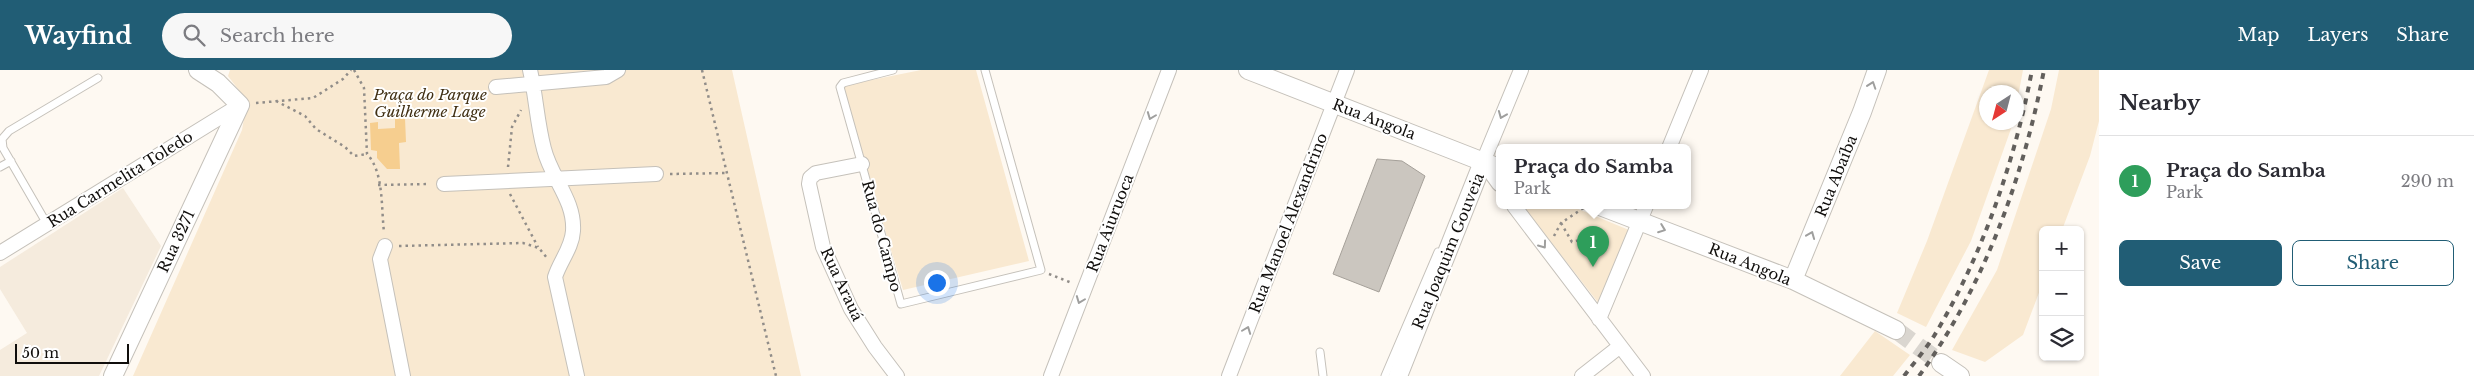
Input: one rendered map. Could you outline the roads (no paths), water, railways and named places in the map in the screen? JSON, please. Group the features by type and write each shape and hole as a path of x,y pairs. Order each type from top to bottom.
{"street":[{"path":"198,70 218,83 240,105"},
{"path":"496,87 531,77 606,77 618,70"},
{"name":"Rua Aiuruoca","path":"1051,376 1169,70"},
{"name":"Rua Angola","path":"1248,70 1491,165"},
{"name":"Rua Manoel Alexandrino","path":"1229,376 1347,70"},
{"name":"Rua Joaquim Gouveia","path":"1498,144 1521,70"},
{"path":"1672,144 1701,70"},
{"name":"Rua Abaíba","path":"1793,280 1862,112 1877,70"},
{"path":"531,77 544,150 572,212 573,232 569,249 559,264 555,277 577,376"},
{"name":"Rua Carmelita Toledo","path":"0,253 240,105"},
{"name":"Rua 3271","path":"113,376 240,105"},
{"name":"Rua Joaquim Gouveia","path":"1398,376 1491,165 1496,149"},
{"name":"Rua Arauá","path":"862,164 816,173 810,178 809,184 823,247 851,309 875,347 897,376"},
{"path":"1491,165 1496,177"},
{"path":"444,184 656,174"},
{"path":"1516,209 1546,251 1643,376"},
{"name":"Rua Angola","path":"1618,209 1643,213 1793,280 1896,330"},
{"path":"1599,319 1643,213"},
{"path":"385,246 380,259 403,376"},
{"path":"1582,376 1619,346"},
{"path":"1941,363 1960,376"}],"lane":[{"name":"Rua do Campo","path":"892,70 871,73 842,83 840,87 901,304 1041,270 986,70"},
{"path":"47,224 3,148 2,139 9,131 98,78"},
{"path":"0,167 11,161"},
{"path":"1384,376 1438,252"},
{"path":"1320,352 1323,376"}],"tunnel":[{"path":"1896,330 1941,363"}],"railway":[{"path":"1904,376 1934,336 1951,306 1982,241 1995,207 2016,139 2032,70"},
{"path":"1919,376 1963,306 1982,269 1998,230 2025,151 2044,70"}],"place":[{"name":"Praça do Samba","path":"1593,267"}],"park label":[{"name":"Praça do Parque Guilherme Lage","path":"430,102"}]}
